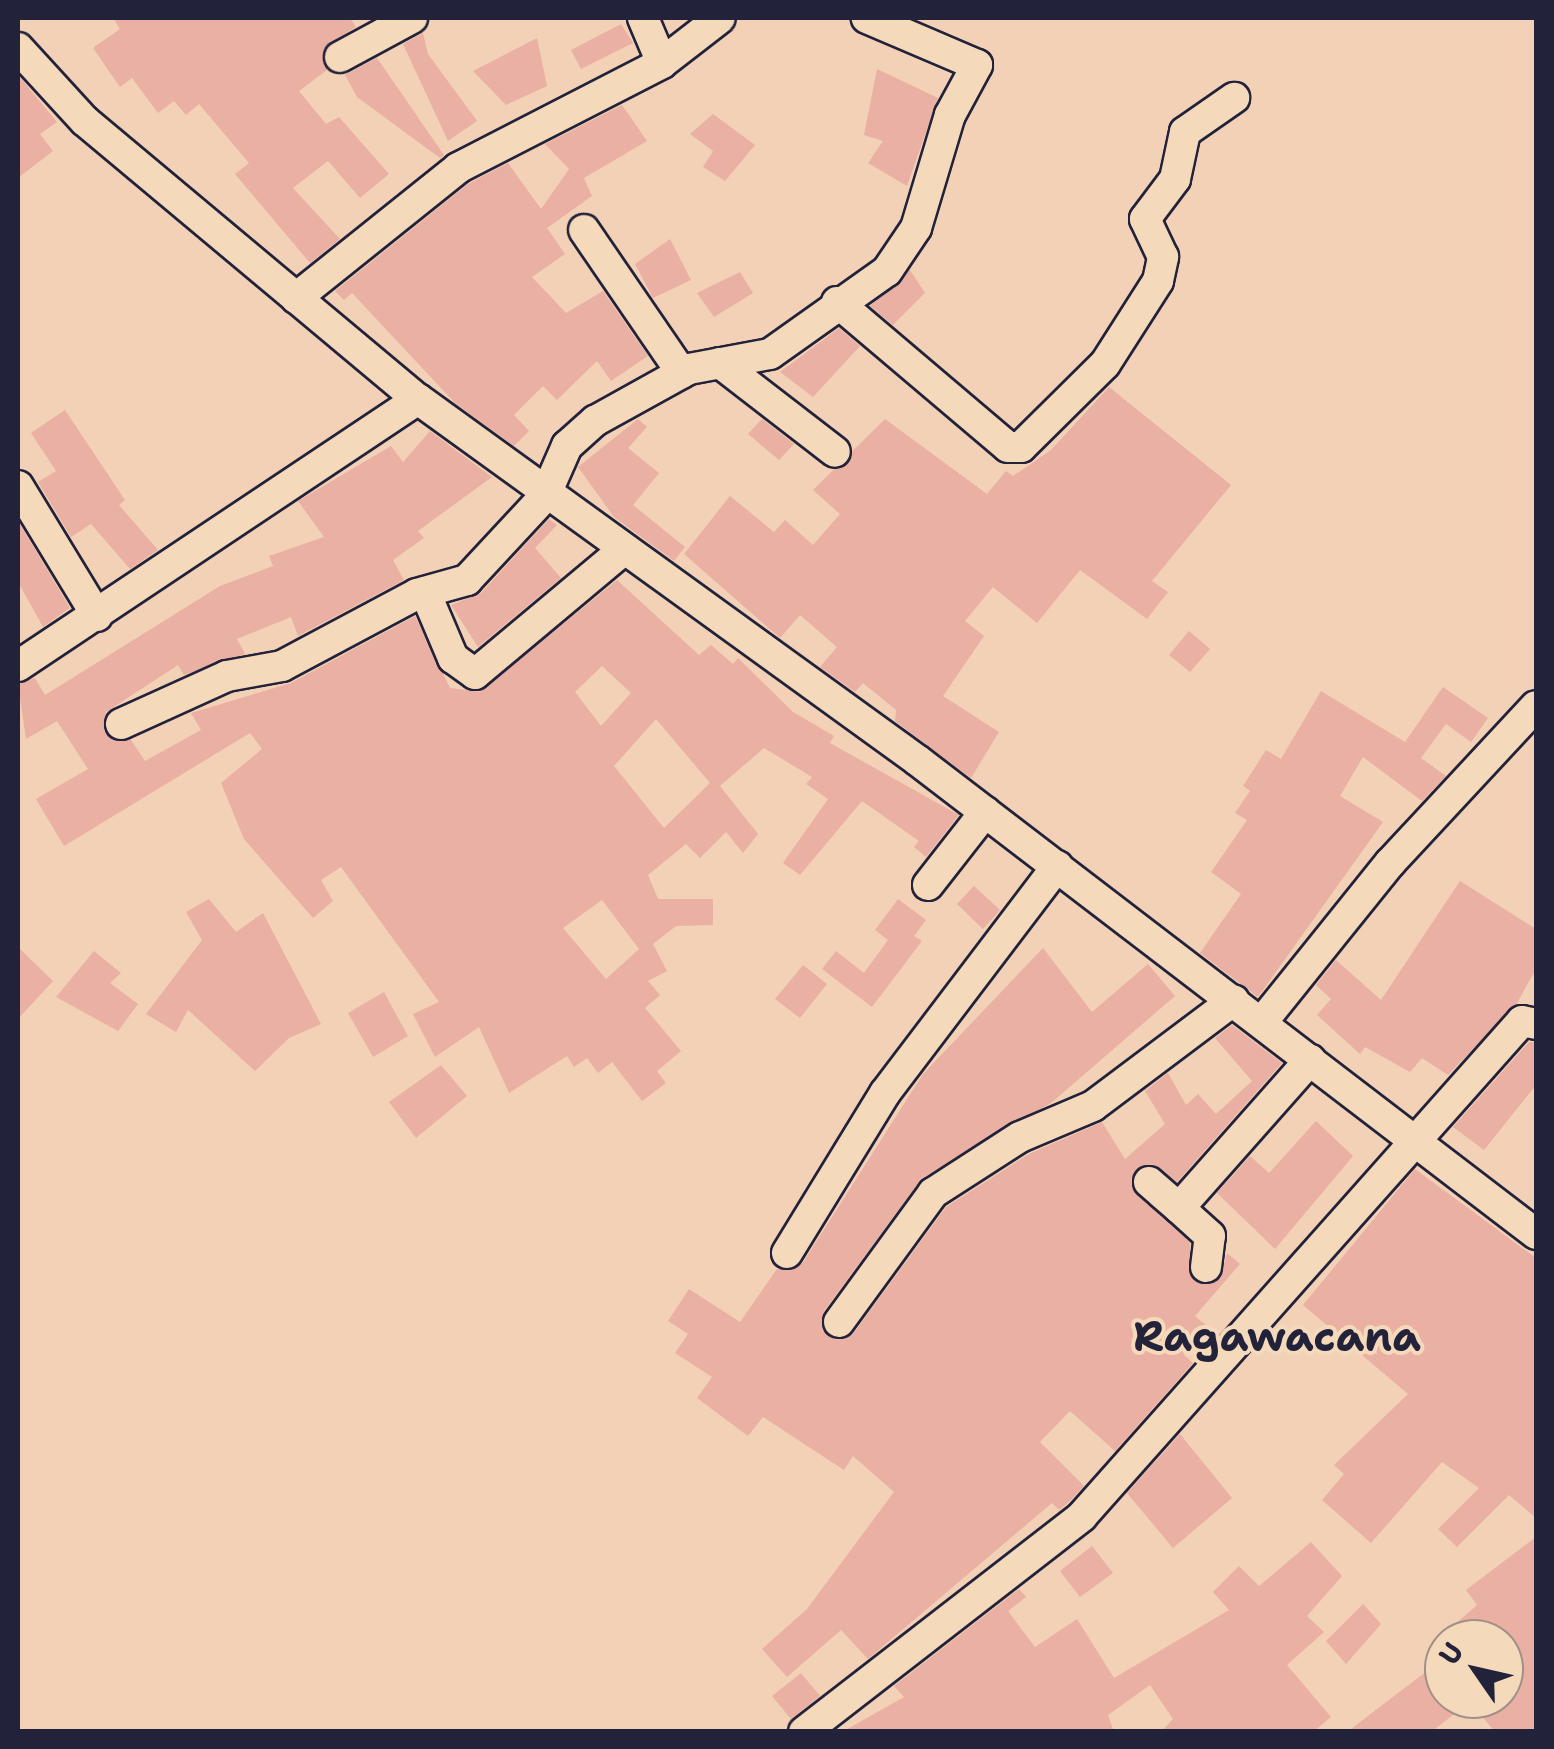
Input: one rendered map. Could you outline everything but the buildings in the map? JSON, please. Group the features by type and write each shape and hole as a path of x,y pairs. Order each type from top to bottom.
{"street":[{"path":"340,57 412,18"},
{"path":"644,18 662,63"},
{"path":"296,298 458,168 662,63 720,18"},
{"path":"121,724 228,676 282,666 425,592 466,580 567,446 673,360 720,363 770,354 837,302 887,271 916,228 950,115 978,68 964,54 868,18"},
{"path":"18,48 84,121 418,400 535,489 986,812 1536,1234"},
{"path":"837,302 1008,447 1022,448 1105,364 1158,281 1162,258 1145,219 1175,178 1185,132 1234,98"},
{"path":"584,230 673,360"},
{"path":"720,363 834,452"},
{"path":"18,666 418,400"},
{"path":"18,486 98,616"},
{"path":"425,592 453,658 475,674 622,550"},
{"path":"1262,1022 1390,863 1536,706"},
{"path":"928,886 986,812"},
{"path":"787,1253 884,1092 1057,866"},
{"path":"840,1322 933,1194 1020,1137 1093,1106 1234,1000"},
{"path":"804,1732 1082,1516 1522,1022 1536,1024"},
{"path":"1180,1208 1310,1060"},
{"path":"1149,1182 1210,1236 1206,1268"}],"district":[{"name":"Ragawacana","path":"1277,1336"}]}
